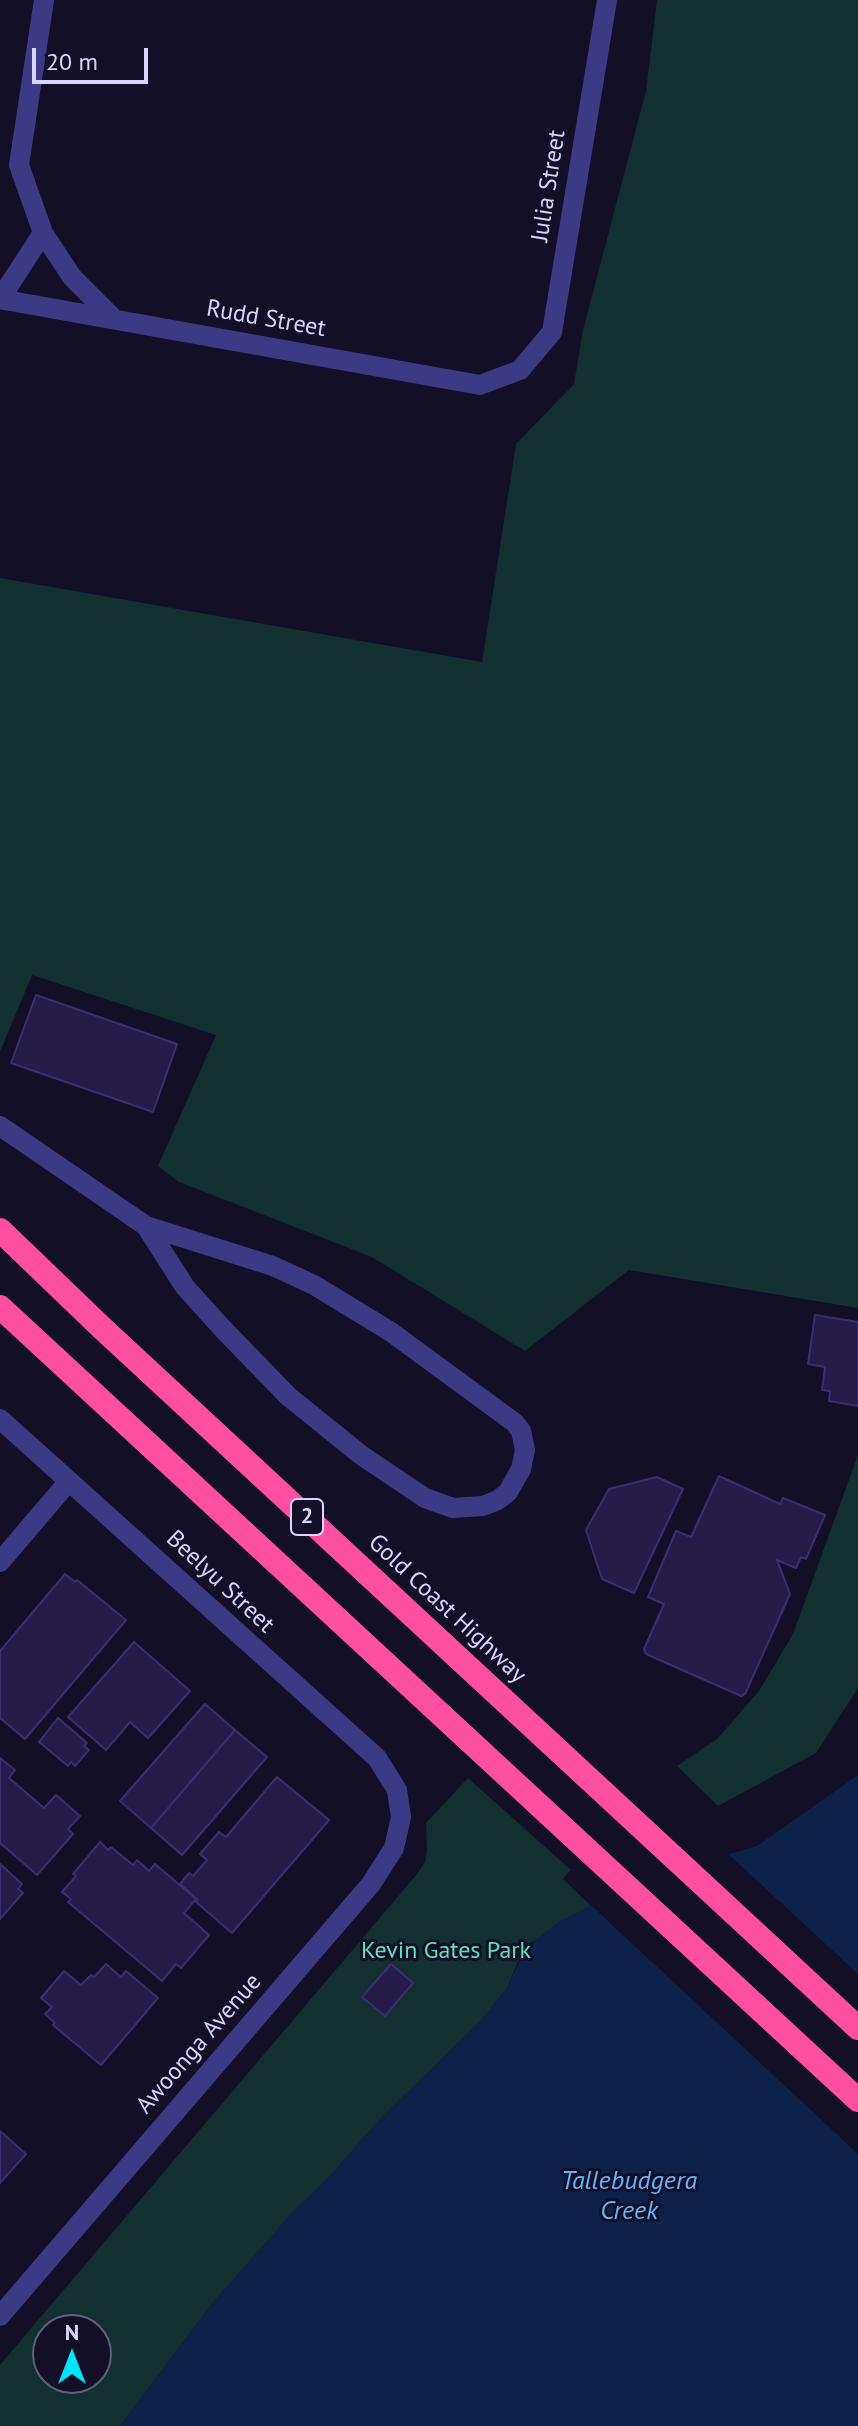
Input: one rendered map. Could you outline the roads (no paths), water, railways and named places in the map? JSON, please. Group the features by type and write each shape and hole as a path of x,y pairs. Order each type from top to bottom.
{"highway":[{"name":"Gold Coast Highway","path":"0,1230 858,2028"},
{"name":"2","path":"0,1307 858,2100"}],"street":[{"path":"44,0 19,165 43,233 72,277 112,317"},
{"name":"Julia Street","path":"520,370 552,332 607,0"},
{"path":"0,299 43,233"},
{"name":"Rudd Street","path":"0,299 480,385 520,370"},
{"path":"0,1126 146,1226 226,1249 314,1285 391,1332 508,1416 521,1431 525,1450 521,1469 508,1492 483,1506 453,1508 425,1498 361,1455 288,1396 223,1329 185,1287 146,1226"},
{"name":"Beelyu Street","path":"0,1419 377,1758 397,1790"},
{"path":"0,1562 69,1481"},
{"name":"Awoonga Avenue","path":"0,2316 371,1884 394,1848 401,1817 397,1790"}],"water":[{"name":"Tallebudgera Creek","path":"858,1775 858,2426 120,2426 212,2304 293,2212 382,2117 481,2021 507,1988 526,1947 559,1922 590,1906 583,1898 757,1846"}],"park label":[{"name":"Kevin Gates Park","path":"446,1951"}]}
